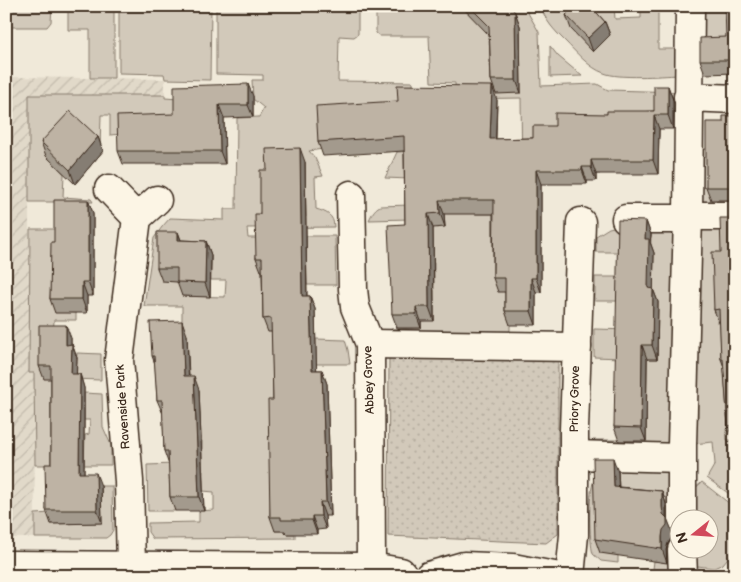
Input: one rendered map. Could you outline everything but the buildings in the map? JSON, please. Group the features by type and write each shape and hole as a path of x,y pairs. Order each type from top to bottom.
{"street":[{"path":"682,510 690,6"},
{"path":"688,97 735,99"},
{"path":"109,189 137,218 157,200"},
{"name":"Abbey Grove","path":"351,196 355,306 370,344 371,567"},
{"path":"626,219 735,216"},
{"name":"Ravenside Park","path":"131,566 129,481 119,360 137,218"},
{"name":"Priory Grove","path":"570,576 574,535 574,430 581,222"},
{"path":"370,344 577,347"},
{"path":"575,455 682,458"},
{"path":"682,560 683,576"},
{"path":"6,565 131,566 168,571 371,567 401,572 404,576"},
{"path":"429,576 464,566 472,566 514,568 554,576"}],"shaded area":[{"path":"6,6 52,6 51,22 47,27 6,27"},
{"path":"68,6 114,6 114,78 90,78 90,30 68,30"},
{"path":"119,6 211,6 210,80 165,79 164,74 119,73"},
{"path":"216,6 358,6 358,34 354,37 339,36 338,81 413,82 413,98 323,149 309,151 315,158 323,176 315,177 316,209 329,215 333,220 334,227 247,228 248,238 270,238 261,271 272,271 276,332 275,531 286,531 287,534 295,534 295,538 153,539 148,532 148,523 199,522 199,511 214,510 214,492 203,491 203,471 199,471 175,511 148,511 147,465 202,463 202,441 188,442 200,424 199,390 167,390 182,322 182,306 144,306 154,238 170,218 224,220 224,209 236,209 237,118 259,117 264,108 253,99 252,80 263,80 263,75 216,74","holes":["305,162 306,217 272,217","211,255 211,280 226,280 225,297 182,296 182,282"]},
{"path":"376,6 461,6 520,52 520,26 506,10 510,6 524,6 539,32 541,86 597,84 608,90 680,92 681,100 659,101 659,137 600,132 600,174 522,178 521,98 456,99 455,83 431,82 429,36 380,36 376,33"},
{"path":"541,6 563,6 572,16 581,6 614,6 615,19 641,18 641,6 658,6 658,49 678,49 678,75 629,77 598,71 583,59 554,29 547,21"},
{"path":"696,6 730,6 730,51 695,51"},
{"path":"550,46 558,56 582,76 550,77"},
{"path":"6,77 165,79 165,95 29,96 29,373 34,373 35,538 6,538"},
{"path":"29,95 165,95 165,98 178,99 197,108 122,134 110,135 110,115 101,115 100,149 46,156 64,174 63,197 91,199 93,202 29,202"},
{"path":"696,149 710,149 711,202 728,202 728,209 696,209"},
{"path":"413,151 476,214 498,214 510,292 510,338 391,332 391,329 421,328 421,321 434,320 434,290 423,286 434,285 434,263 410,233 409,179 385,178 397,152"},
{"path":"410,205 410,219 369,220 380,206"},
{"path":"694,224 725,224 717,323 735,323 735,428 726,429 727,440 735,440 735,498 707,478 715,464 713,442 693,444 691,420 698,419"},
{"path":"618,226 679,227 671,453 595,447 593,440 619,440 619,443 646,443 647,359 657,359 657,346 621,358 594,357 594,329 631,330 650,302 651,232 623,252 596,252 596,236 609,228"},
{"path":"30,229 59,229 56,312 76,313 76,320 54,320 53,339 68,379 56,465 35,465 34,373 29,373"},
{"path":"306,236 335,236 336,285 307,285"},
{"path":"595,277 622,277 622,301 595,301"},
{"path":"316,339 345,340 350,364 316,364"},
{"path":"77,353 101,354 101,380 71,379 76,366"},
{"path":"389,354 558,357 558,534 546,543 388,536"},
{"path":"84,393 102,394 103,427 111,445 111,465 84,465 85,435 89,434 90,420 84,420"},
{"path":"618,466 672,467 676,510 672,510 672,504 661,504 600,552 618,555 618,563 601,561 593,554 590,517 594,480 618,477"},
{"path":"702,482 735,508 735,549 723,564 714,568 689,565 689,560 718,560 718,510 689,510 690,493"},
{"path":"101,486 112,486 113,530 110,535 106,538 35,538 35,514 51,513 51,524 101,523"},
{"path":"672,560 677,560 677,565 673,572 653,569 654,561 672,563"}]}
